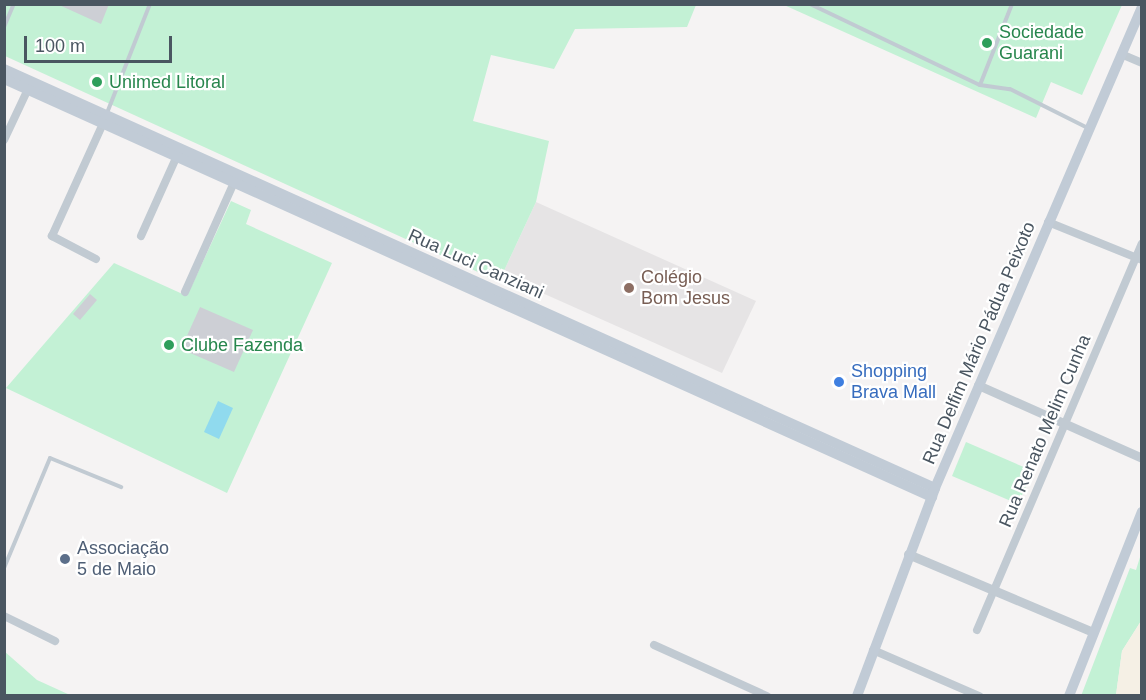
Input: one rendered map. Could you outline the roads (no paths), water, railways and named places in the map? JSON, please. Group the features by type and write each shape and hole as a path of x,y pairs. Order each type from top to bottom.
{"main road":[{"name":"Rua Delfim Mário Pádua Peixoto","path":"857,696 933,492 1142,7"},
{"name":"Rua Luci Canziani","path":"4,69 177,156 236,178"},
{"name":"Rua Luci Canziani","path":"4,79 105,119 933,492"},
{"path":"1069,696 1142,512"}],"street":[{"path":"1121,54 1142,63"},
{"path":"4,140 28,89"},
{"path":"96,259 52,236 105,119"},
{"path":"141,236 177,156"},
{"path":"185,292 236,178"},
{"path":"1048,222 1138,259"},
{"name":"Rua Renato Melim Cunha","path":"977,630 1064,424 1138,259 1142,244"},
{"path":"978,385 1142,458"},
{"path":"908,554 1094,632"},
{"path":"4,616 55,641"},
{"path":"654,645 767,696"},
{"path":"873,650 979,696"}],"lane":[{"path":"4,27 14,4"},
{"path":"105,119 150,4"},
{"path":"810,4 980,85 1010,89 1089,129"},
{"path":"980,85 1012,4"},
{"path":"4,568 50,458 121,487"}],"water":[{"path":"218,401 233,408 219,439 204,432"}],"place":[{"name":"Sociedade Guarani","path":"987,43"},
{"name":"Unimed Litoral","path":"97,82"},
{"name":"Colégio Bom Jesus","path":"629,288"},
{"name":"Clube Fazenda","path":"169,345"},
{"name":"Shopping Brava Mall","path":"839,382"},
{"name":"Associação 5 de Maio","path":"65,559"}]}
